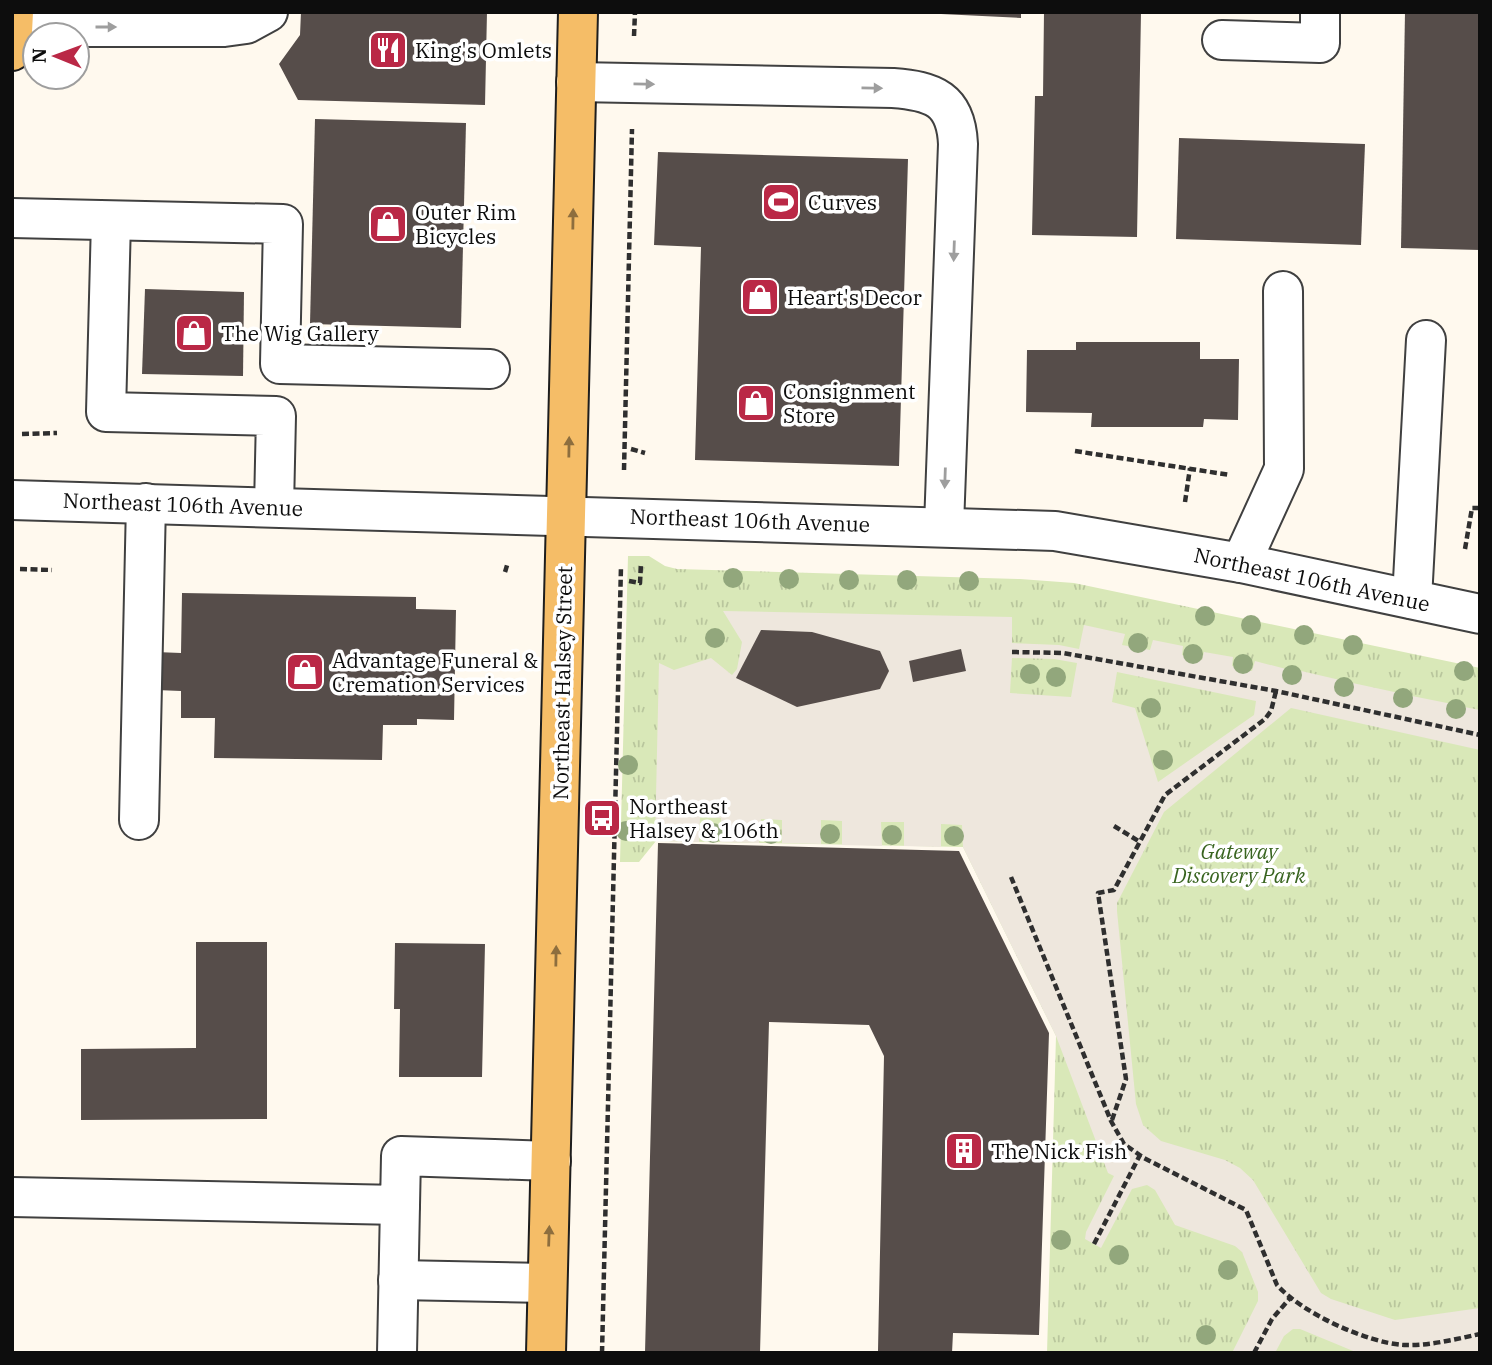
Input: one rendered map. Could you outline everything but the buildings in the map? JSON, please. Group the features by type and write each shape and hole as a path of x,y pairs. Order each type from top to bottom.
{"main road":[{"name":"Northeast Halsey Street","path":"546,1353 578,12"}],"street":[{"path":"13,30 224,27 246,24 268,12"},
{"path":"1222,40 1320,43 1320,12"},
{"path":"576,82 893,88 936,96 950,108 957,125 958,144 944,526"},
{"path":"12,218 283,224 274,507"},
{"path":"111,221 106,412 276,416"},
{"path":"1241,563 1284,469 1283,291"},
{"path":"1412,599 1426,340"},
{"path":"280,364 490,369"},
{"name":"Northeast 106th Avenue","path":"12,500 1055,531 1241,563 1480,614"},
{"path":"139,820 146,503"},
{"path":"397,1353 401,1156 551,1161"},
{"path":"12,1197 400,1205"},
{"path":"398,1280 547,1283"}],"path":[{"path":"602,1353 632,127"},
{"path":"22,434 57,433"},
{"path":"631,449 645,453"},
{"path":"1075,451 1278,481"},
{"path":"1185,502 1190,468"},
{"path":"1464,561 1472,508 1480,508"},
{"path":"629,580 640,583 641,558"},
{"path":"20,569 52,570"},
{"path":"1012,652 1063,653 1276,691 1480,735"},
{"path":"1111,1121 1126,1079 1098,892 1114,890 1165,795 1265,719 1276,691"},
{"path":"1114,826 1140,842"},
{"path":"1011,877 1111,1121 1124,1144 1246,1210 1278,1285 1314,1313 1381,1341 1412,1345 1480,1334"},
{"path":"1094,1244 1140,1155"},
{"path":"1254,1353 1272,1319 1291,1297"},
{"path":"1411,1353 1412,1345"}],"green space":[{"name":"Gateway Discovery Park","path":"628,556 649,556 665,566 677,569 1074,583 1480,668 1480,1353 1047,1353 1056,1036 963,847 656,841 639,862 620,862"}],"shaded area":[{"path":"723,611 1012,617 1012,643 1059,645 1079,649 1084,625 1125,634 1122,645 1150,650 1153,640 1183,646 1182,655 1202,660 1204,652 1233,657 1232,666 1252,671 1255,661 1286,669 1286,678 1296,680 1297,670 1340,680 1340,688 1345,690 1348,682 1399,693 1399,702 1406,703 1407,695 1452,704 1452,712 1458,714 1459,706 1480,710 1480,750 1291,708 1164,812 1117,903 1117,911 1136,1104 1143,1125 1161,1141 1225,1160 1240,1168 1253,1180 1321,1293 1331,1299 1395,1320 1480,1308 1480,1353 1358,1353 1300,1329 1293,1329 1284,1336 1275,1353 1232,1353 1258,1301 1258,1292 1242,1252 1235,1246 1175,1225 1155,1190 1147,1185 1132,1189 1101,1248 1085,1239 1114,1176 1108,1173 1056,1036 963,847 962,825 941,824 941,847 904,846 904,822 881,822 882,846 842,845 842,821 821,820 821,844 782,843 782,820 761,819 759,843 720,842 721,818 700,817 699,842 655,841 659,663 674,670 711,658 732,675 737,669 742,642","holes":["1012,658 1054,659 1077,663 1071,697 1010,693","1117,672 1256,701 1254,715 1158,782 1135,708 1112,702"]}],"place":[{"name":"King's Omlets","path":"388,50"},
{"name":"Curves","path":"781,202"},
{"name":"Outer Rim Bicycles","path":"388,224"},
{"name":"Heart's Decor","path":"760,297"},
{"name":"The Wig Gallery","path":"194,333"},
{"name":"Consignment Store","path":"756,403"},
{"name":"Advantage Funeral & Cremation Services","path":"305,672"},
{"name":"Northeast Halsey & 106th","path":"602,818"},
{"name":"The Nick Fish","path":"964,1151"}]}
